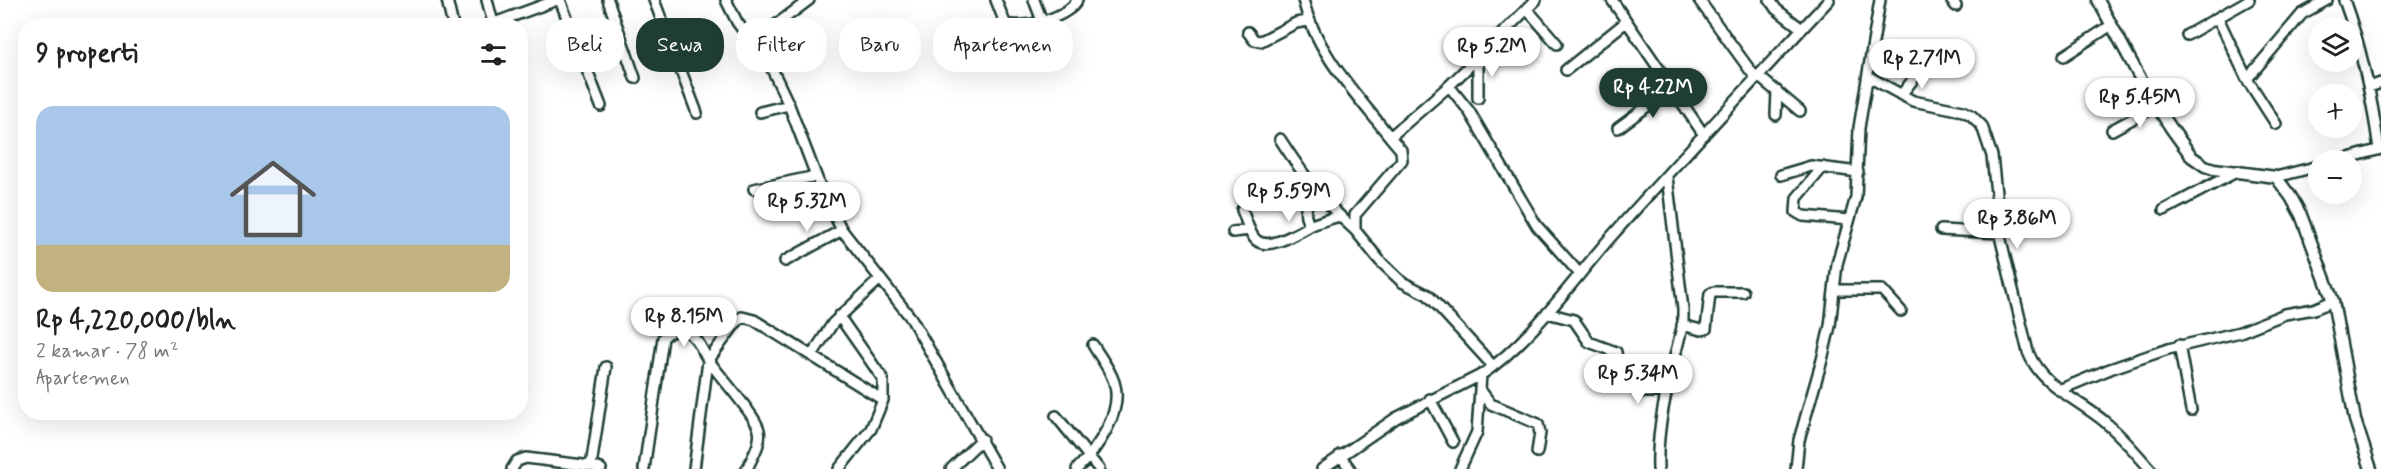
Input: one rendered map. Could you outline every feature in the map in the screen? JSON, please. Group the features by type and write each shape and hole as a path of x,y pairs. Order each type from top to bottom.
{"street":[{"path":"447,0 451,18"},
{"path":"487,0 488,18"},
{"path":"511,18 535,4 559,0 601,106"},
{"path":"608,0 635,78"},
{"path":"654,0 697,113"},
{"path":"785,18 809,0"},
{"path":"996,0 1002,18"},
{"path":"1034,0 1041,18"},
{"path":"1050,18 1068,11 1077,0"},
{"path":"1303,0 1308,21 1336,68 1401,150 1402,160 1355,215 1355,230"},
{"path":"1390,137 1449,86 1536,0"},
{"path":"1612,0 1704,135"},
{"path":"1700,0 1756,76 1800,111"},
{"path":"1770,0 1776,9 1802,29"},
{"path":"1326,468 1340,455 1396,418 1481,375 1493,366 1547,313 1579,273 1756,76 1829,0"},
{"path":"1796,469 1799,440 1830,326 1837,264 1856,197 1859,128 1880,0"},
{"path":"2098,0 2110,26 2156,105 2192,157 2198,162 2214,169 2276,177 2308,169"},
{"path":"2187,35 2248,0"},
{"path":"2247,79 2302,14 2327,0"},
{"path":"2344,0 2355,29 2369,87 2380,149 2362,154"},
{"path":"729,1 736,19"},
{"path":"1527,9 1557,44"},
{"path":"2218,18 2247,79 2276,124"},
{"path":"1248,32 1252,38 1261,41 1296,23 1308,21"},
{"path":"1566,70 1626,22"},
{"path":"2064,57 2110,26"},
{"path":"1478,98 1479,57"},
{"path":"1901,95 1922,68"},
{"path":"773,72 789,105 823,194 842,230 911,318 982,439 997,469"},
{"path":"1869,77 1922,104 1964,111 1977,120 1985,132 1992,156 2000,233 2031,359 2044,379 2108,425 2150,469"},
{"path":"2369,87 2381,83"},
{"path":"1449,86 1469,111 1537,226 1579,273"},
{"path":"1618,128 1672,88"},
{"path":"1776,115 1777,91"},
{"path":"760,112 789,105"},
{"path":"2112,130 2156,105"},
{"path":"1280,139 1318,195 1355,230 1380,261 1402,282 1428,295 1493,366"},
{"path":"1781,175 1811,166 1858,172"},
{"path":"1823,167 1797,198 1796,212 1803,216 1850,220"},
{"path":"2164,210 2238,171"},
{"path":"754,189 816,176"},
{"path":"1658,469 1657,443 1682,325 1683,309 1666,177"},
{"path":"2276,177 2291,196 2301,215 2333,301 2355,420 2371,469"},
{"path":"1310,226 1305,212 1307,204 1318,195"},
{"path":"1242,210 1257,242 1265,244 1294,236 1310,226 1339,216"},
{"path":"785,261 842,230"},
{"path":"1233,232 1250,230"},
{"path":"1941,230 2000,233"},
{"path":"812,355 827,329 880,279"},
{"path":"1834,290 1882,290 1901,311"},
{"path":"1682,325 1701,330 1706,329 1710,294 1743,292"},
{"path":"2059,390 2179,345 2240,332 2285,314 2314,309 2333,301"},
{"path":"1547,313 1574,320 1589,342 1616,352 1622,380 1640,392 1668,392"},
{"path":"839,316 883,379 883,400 871,429 839,469"},
{"path":"694,469 708,361 739,319 746,317 883,400"},
{"path":"644,469 663,338 674,331 686,331 694,338 708,361 759,428 758,444 747,469"},
{"path":"1077,469 1090,456 1115,409 1114,382 1094,345"},
{"path":"2179,345 2191,410"},
{"path":"591,466 606,367"},
{"path":"1460,469 1477,432 1481,375"},
{"path":"1481,391 1491,404 1538,424 1540,433 1537,452"},
{"path":"1430,399 1453,442"},
{"path":"1056,416 1099,469"},
{"path":"951,469 982,439"},
{"path":"1340,455 1350,469"},
{"path":"512,469 516,460 526,458 601,469"}]}
